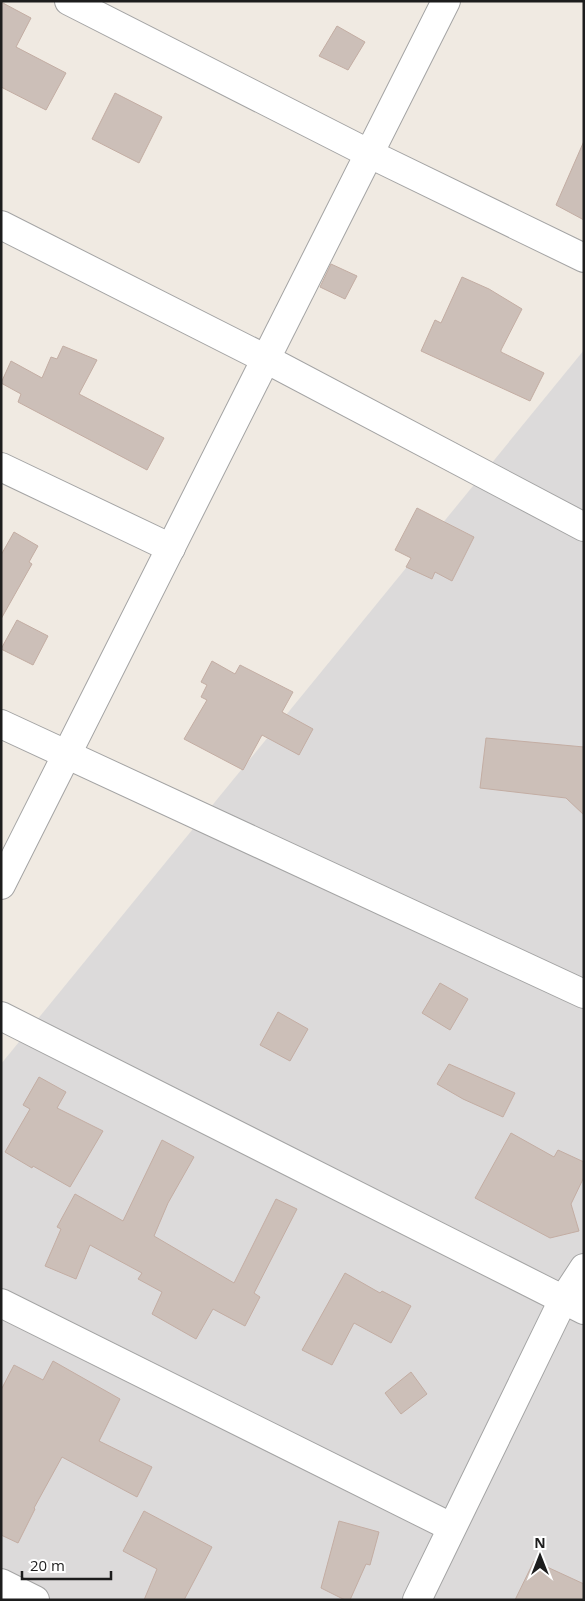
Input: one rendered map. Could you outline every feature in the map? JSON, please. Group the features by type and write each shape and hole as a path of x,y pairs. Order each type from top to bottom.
{"street":[{"path":"69,1 370,154 584,258"},
{"path":"1,885 446,1"},
{"path":"1,225 266,359 584,527"},
{"path":"1,467 170,548"},
{"path":"1,724 584,994"},
{"path":"1,1016 574,1305"},
{"path":"417,1600 451,1527 574,1305 584,1268"},
{"path":"1,1303 451,1527"},
{"path":"1,1583 35,1600"}],"shaded area":[{"path":"584,350 584,1600 1,1600 1,1064"}],"building":[{"path":"1,2 31,18 16,47 66,73 46,110 1,87"},
{"path":"337,26 365,42 348,70 319,56"},
{"path":"115,93 162,117 139,163 92,139"},
{"path":"584,141 584,220 556,205"},
{"path":"331,264 357,276 345,299 320,287"},
{"path":"462,277 489,289 522,309 501,352 544,373 530,401 421,351 435,320 441,323"},
{"path":"63,346 97,360 79,394 164,438 147,470 18,402 21,394 1,383 11,361 42,378 51,357 57,359"},
{"path":"417,508 474,537 452,581 435,572 432,579 406,567 411,558 395,550"},
{"path":"14,532 38,546 29,562 32,564 1,619 1,555"},
{"path":"17,620 48,636 33,665 1,649"},
{"path":"212,661 235,674 240,665 293,692 282,712 313,729 299,755 262,735 243,770 184,739 207,700 201,697 207,685 201,682"},
{"path":"486,738 584,747 584,815 566,798 480,788"},
{"path":"440,983 468,999 450,1030 422,1013"},
{"path":"278,1012 308,1029 290,1061 260,1045"},
{"path":"449,1064 515,1093 503,1117 463,1099 437,1084"},
{"path":"39,1077 66,1092 57,1108 103,1131 70,1187 5,1152 30,1109 23,1105"},
{"path":"511,1133 554,1157 558,1150 584,1162 584,1177 571,1204 579,1231 550,1238 475,1198"},
{"path":"162,1140 194,1157 168,1203 154,1236 234,1283 276,1199 297,1209 254,1293 260,1297 245,1326 213,1309 196,1339 152,1314 162,1292 138,1279 142,1273 90,1245 76,1279 45,1266 61,1229 57,1227 75,1194 123,1221"},
{"path":"345,1273 380,1293 382,1291 411,1306 391,1343 354,1323 332,1365 302,1350"},
{"path":"53,1361 120,1399 99,1441 152,1467 137,1497 62,1457 34,1508 18,1543 1,1535 1,1390 14,1365 43,1380"},
{"path":"411,1372 427,1394 401,1414 385,1393"},
{"path":"144,1511 212,1547 184,1600 144,1600 157,1569 123,1551"},
{"path":"339,1521 379,1532 370,1565 366,1564 350,1600 345,1600 321,1588"},
{"path":"534,1561 584,1584 584,1600 515,1600"}]}
